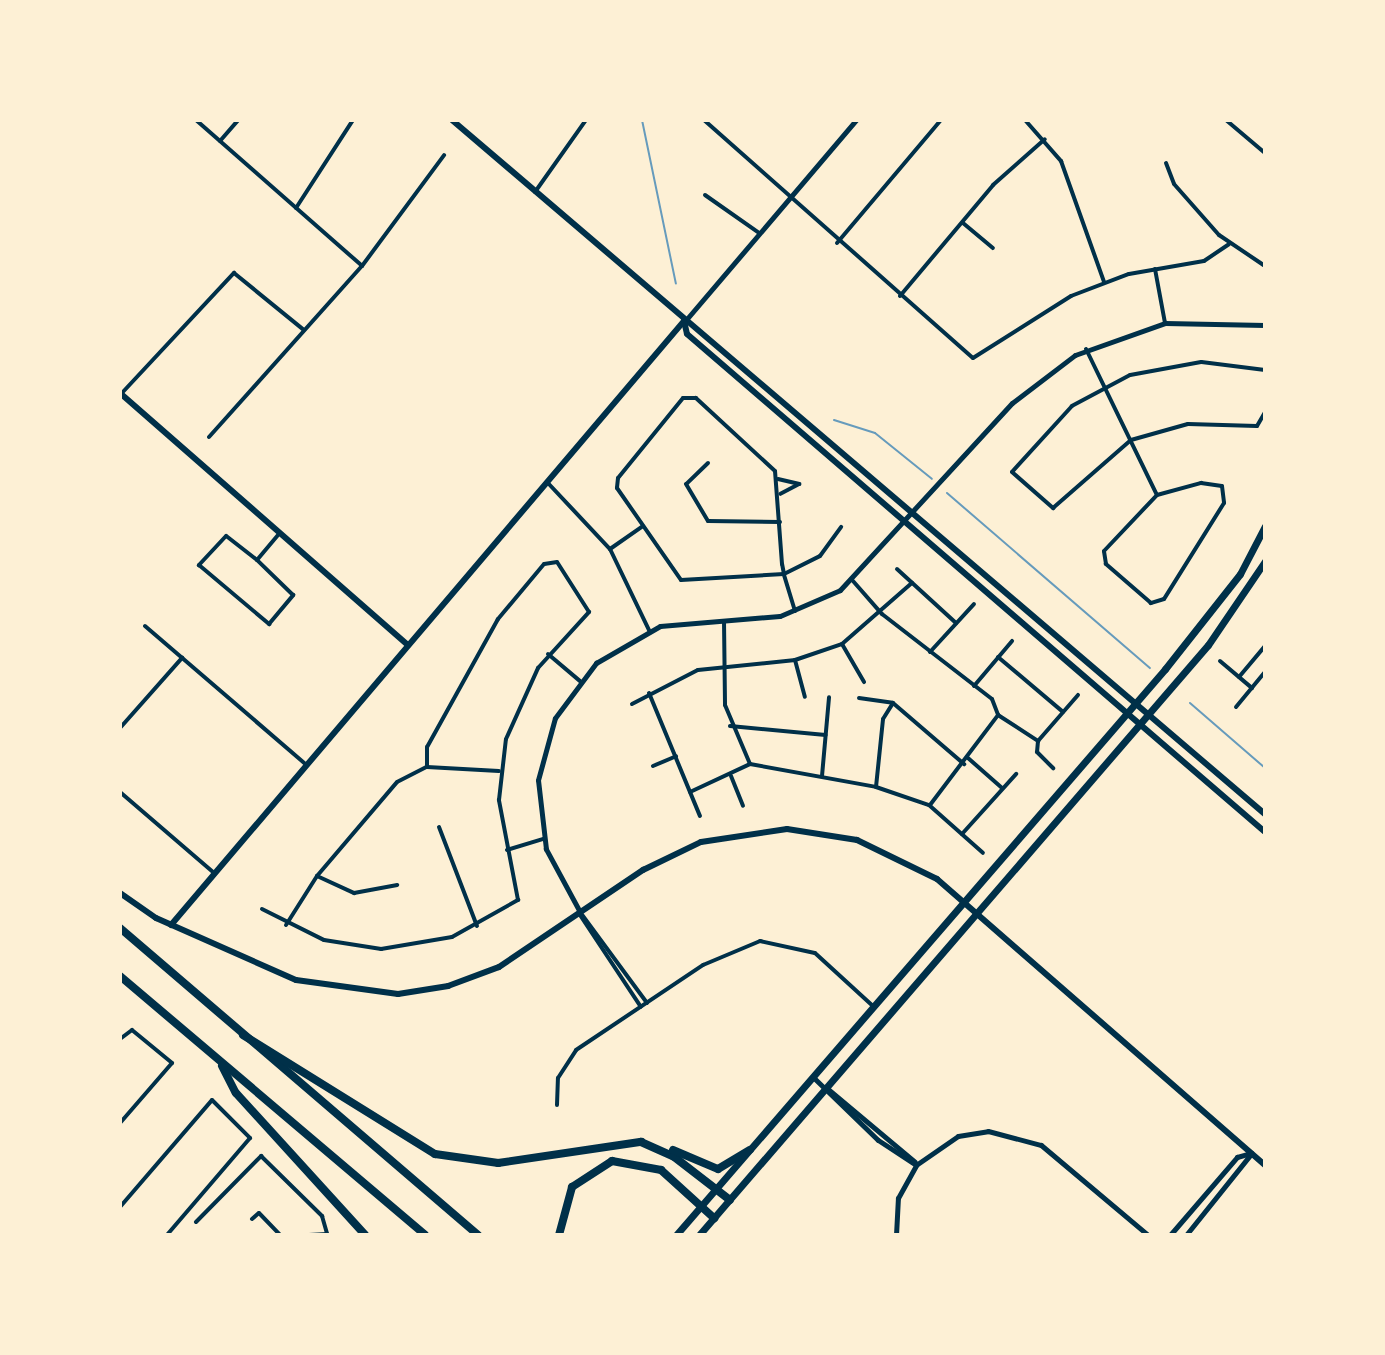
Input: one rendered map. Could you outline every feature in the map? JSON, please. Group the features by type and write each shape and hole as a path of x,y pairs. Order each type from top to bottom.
{"highway":[{"path":"120,928 478,1235"},
{"path":"120,976 425,1235"},
{"path":"243,1035 305,1067 395,1135 446,1157 498,1163 616,1143 654,1146 711,1169 750,1150"},
{"path":"220,1061 236,1093 365,1235"},
{"path":"654,1146 730,1200"},
{"path":"559,1235 568,1193 605,1163 653,1165 714,1218"}],"main road":[{"path":"452,120 1265,814"},
{"path":"171,925 304,763 684,321"},
{"path":"684,321 687,334 1265,832"},
{"path":"120,394 407,644"},
{"path":"676,1235 1127,713 1219,602 1262,542 1265,526"},
{"path":"699,1235 828,1090 1140,725 1265,561"},
{"path":"120,893 171,925 296,980 388,995 483,974 683,849 787,829 872,844 964,902 1265,1165"}],"street":[{"path":"196,120 362,266"},
{"path":"220,141 238,120"},
{"path":"296,208 353,120"},
{"path":"534,193 586,120"},
{"path":"704,120 790,196 837,243 973,358 1104,282 1204,261 1229,244"},
{"path":"684,321 856,120"},
{"path":"837,243 941,120"},
{"path":"1025,120 1045,139 1061,161 1104,282"},
{"path":"1226,120 1265,153"},
{"path":"900,296 963,223 1045,139"},
{"path":"209,437 362,266 444,155"},
{"path":"1166,163 1174,184 1229,244 1265,266"},
{"path":"705,195 759,233"},
{"path":"963,223 993,248"},
{"path":"1155,269 1165,323"},
{"path":"120,394 234,273 304,330"},
{"path":"641,1007 580,912 543,839 542,754 580,681 649,630 795,611 853,581 1029,387 1086,349 1165,323 1265,325"},
{"path":"1086,349 1157,495"},
{"path":"1265,370 1186,363 1105,386 1055,421 1012,472 1053,508 1131,440 1188,424 1257,426 1265,412"},
{"path":"795,611 784,574 778,479 769,460 690,396 616,482 676,578 784,574 820,556 841,527"},
{"path":"708,463 686,484 708,521 780,522"},
{"path":"778,479 799,484 779,494"},
{"path":"545,481 610,549 649,630"},
{"path":"1201,483 1226,491 1194,556 1156,603 1102,559 1116,533 1157,495 1201,483"},
{"path":"610,549 643,526"},
{"path":"257,560 280,533"},
{"path":"226,536 257,560 293,595 269,624 199,565 226,536"},
{"path":"262,909 286,925 381,949 429,944 477,926 520,897 506,850 499,771 515,711 548,654 589,612 565,569 544,564 498,619 427,747 427,767"},
{"path":"897,569 956,623"},
{"path":"853,581 882,614 995,703 998,715 1038,741"},
{"path":"632,704 649,693 726,666 795,660 842,644 882,614 912,583"},
{"path":"930,652 974,604"},
{"path":"724,618 730,726 750,764"},
{"path":"145,626 304,763"},
{"path":"974,686 1012,641"},
{"path":"842,644 864,682"},
{"path":"1239,677 1265,646"},
{"path":"548,654 580,681"},
{"path":"998,657 1063,712"},
{"path":"120,728 182,658"},
{"path":"795,660 805,697"},
{"path":"1220,661 1252,688"},
{"path":"1236,707 1265,672"},
{"path":"649,693 700,816"},
{"path":"1053,768 1037,752 1038,741 1078,695"},
{"path":"822,776 829,697"},
{"path":"859,698 893,703 964,764"},
{"path":"876,787 883,719 893,703"},
{"path":"929,805 964,764 998,715"},
{"path":"730,726 826,735"},
{"path":"653,766 676,756"},
{"path":"968,758 1003,788"},
{"path":"690,792 731,776 750,764 876,787 929,805 983,853"},
{"path":"286,925 317,876 397,782 427,767 499,771"},
{"path":"962,834 1016,774"},
{"path":"731,776 743,806"},
{"path":"120,792 213,872"},
{"path":"439,827 477,926"},
{"path":"506,850 543,839"},
{"path":"317,876 354,893 397,885"},
{"path":"580,912 647,1003"},
{"path":"557,1105 562,1066 641,1007 722,955 778,940 815,953 874,1007"},
{"path":"120,1039 132,1030 172,1063 120,1123"},
{"path":"814,1078 878,1140 916,1165"},
{"path":"828,1090 854,1105 916,1165"},
{"path":"120,1207 212,1100 250,1138 167,1235"},
{"path":"896,1235 898,1198 916,1165 958,1136 1016,1134 1048,1150 1148,1235"},
{"path":"1170,1235 1237,1157 1251,1153"},
{"path":"1186,1235 1251,1153"},
{"path":"196,1222 261,1156 322,1216 328,1235 309,1235"},
{"path":"252,1219 259,1213 280,1235"}],"waterway":[{"path":"642,120 676,284"},
{"path":"834,420 875,433 932,479"},
{"path":"947,493 1150,668"},
{"path":"1190,703 1265,768"}]}
